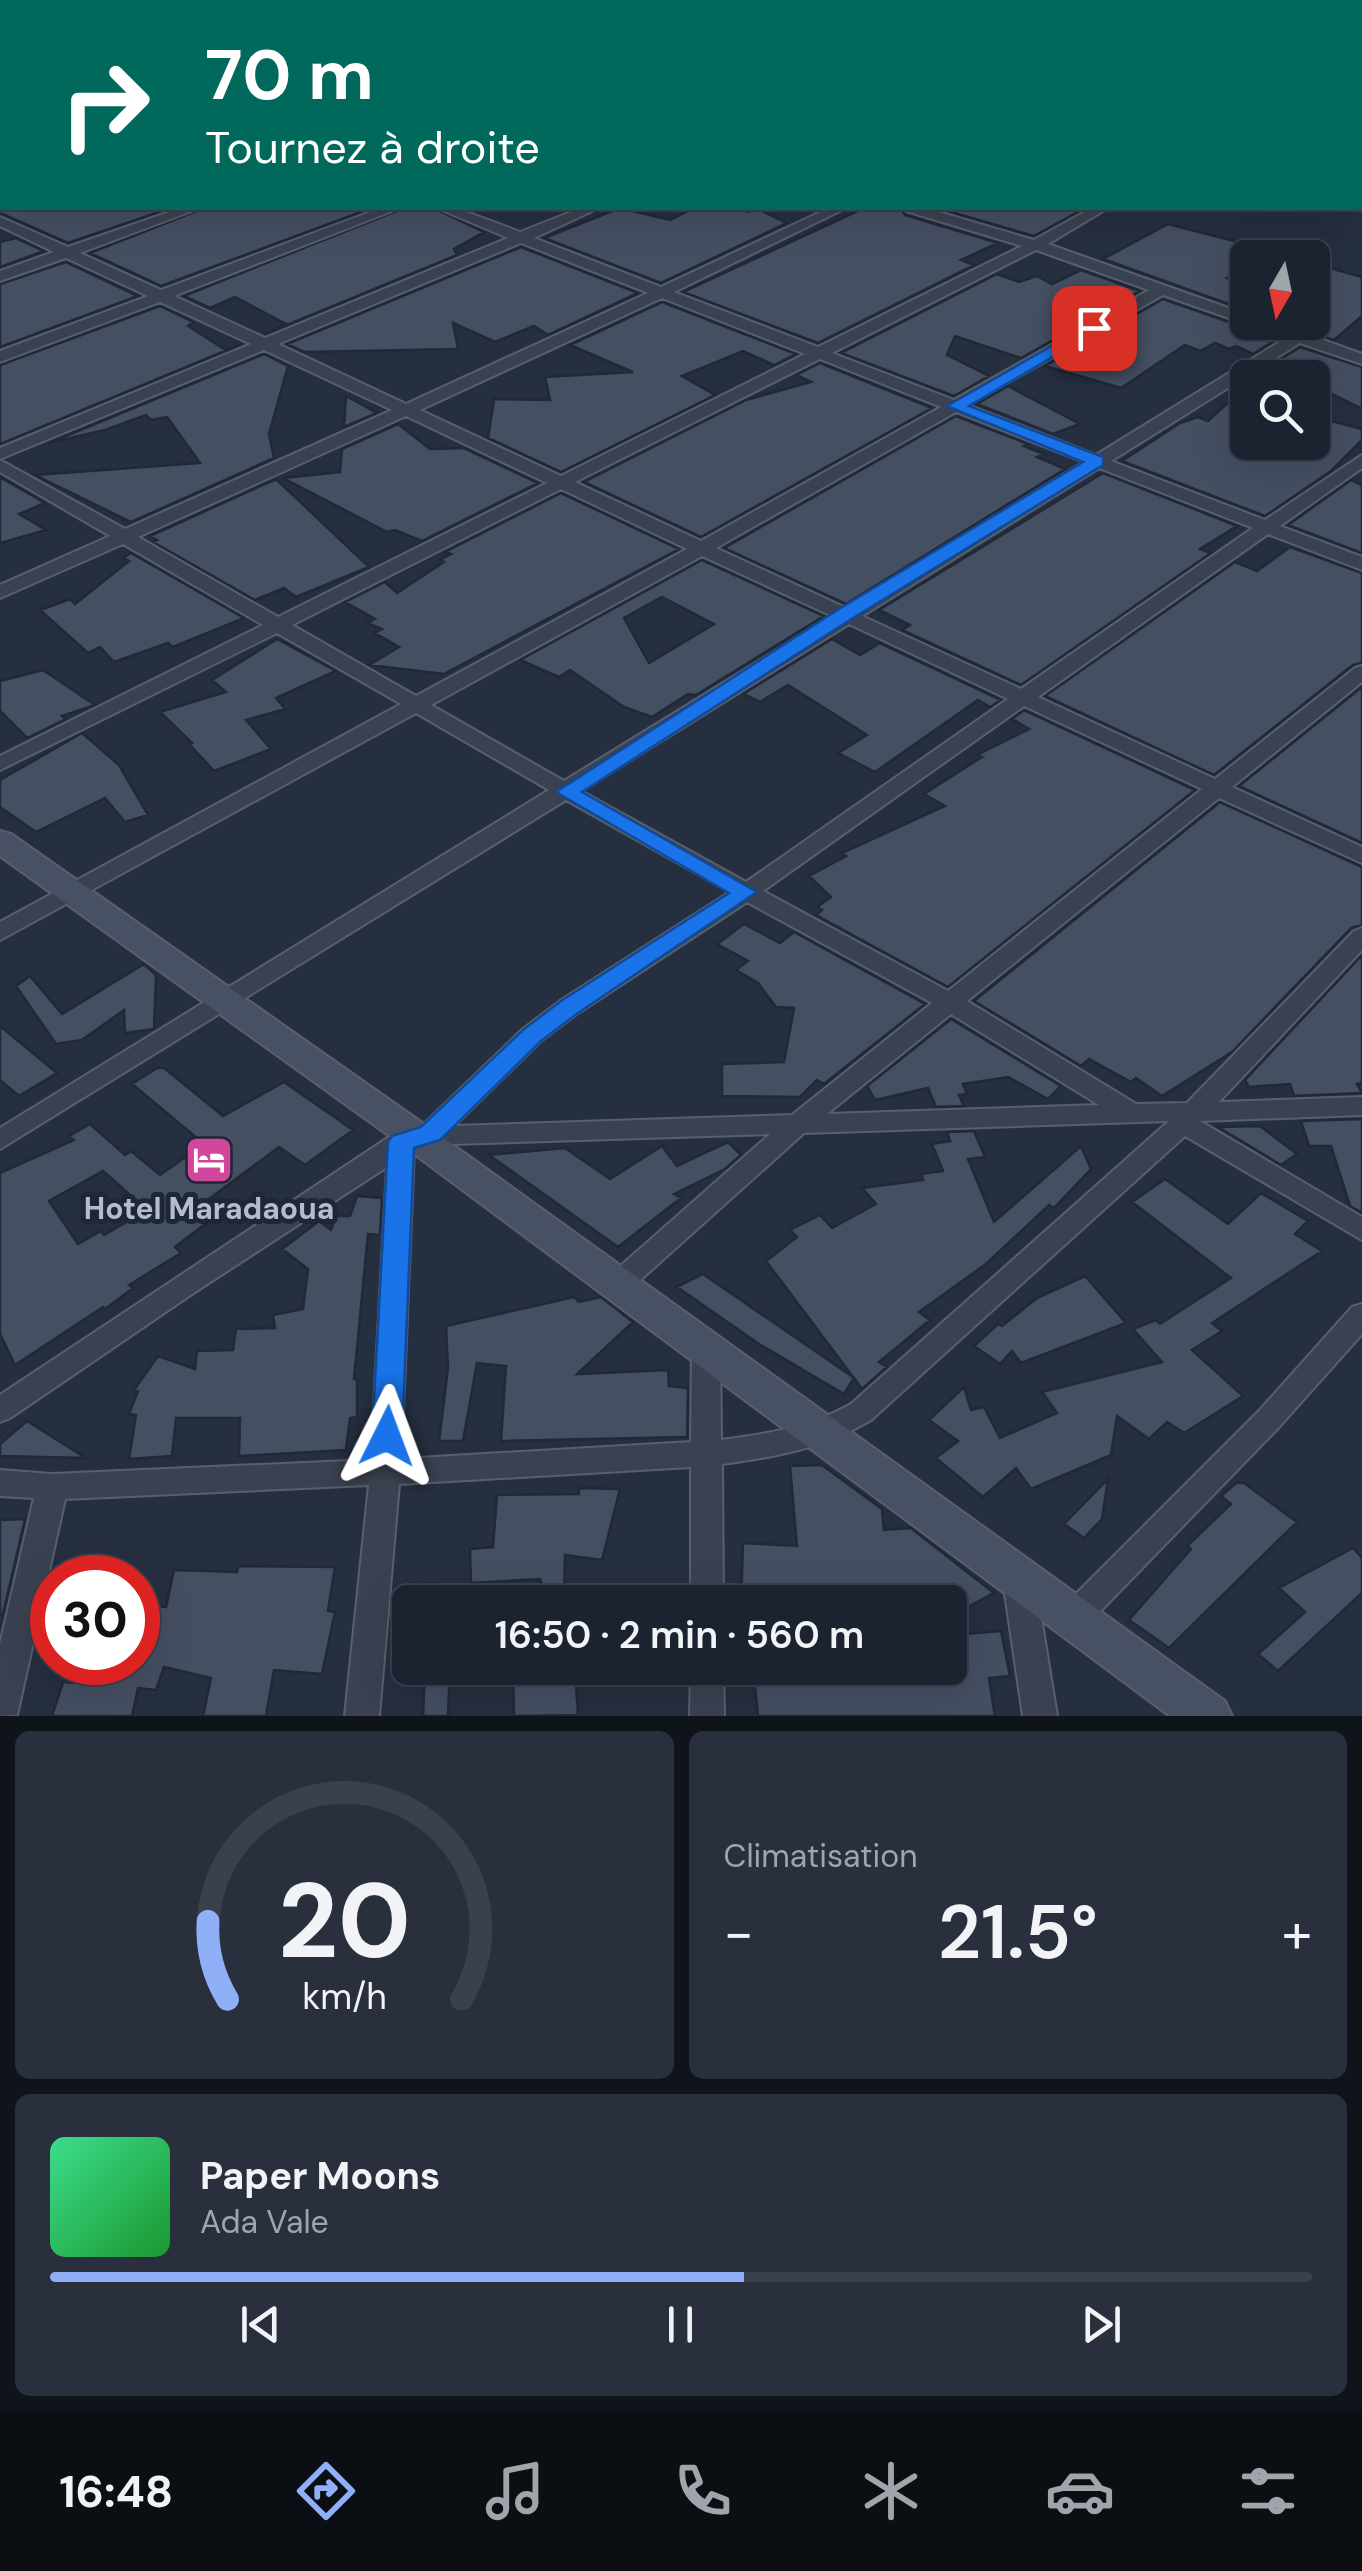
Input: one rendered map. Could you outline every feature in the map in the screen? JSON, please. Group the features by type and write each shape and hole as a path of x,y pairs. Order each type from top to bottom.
{"street":[{"path":"0,276 187,210"},
{"path":"0,357 388,210"},
{"path":"449,210 1362,564"},
{"path":"0,454 587,210"},
{"path":"0,592 406,410 835,210"},
{"path":"917,210 1034,245 1230,313"},
{"path":"0,764 1097,210"},
{"path":"0,220 1362,856"},
{"path":"0,932 704,548 1163,289"},
{"path":"0,1140 1295,340"},
{"path":"1304,340 1362,359"},
{"path":"0,1410 415,1137 557,1016 745,892 1362,460"},
{"path":"0,465 567,792 951,1003 1128,1111"},
{"path":"618,1284 794,1127 1362,672"},
{"path":"0,841 618,1284 1208,1716"},
{"path":"0,1483 52,1487 385,1473 707,1452 824,1434 862,1412 1188,1116 1362,936"},
{"path":"415,1137 794,1127 1128,1111 1188,1116 1362,1106"},
{"path":"1188,1116 1362,1230"},
{"path":"362,1716 415,1137"},
{"path":"1073,1618 1268,1418 1362,1315"},
{"path":"706,1348 707,1585"},
{"path":"0,1715 52,1487"},
{"path":"1019,1580 1040,1716"},
{"path":"707,1685 707,1716"}],"building":[{"path":"0,210 165,210 68,243"},
{"path":"199,210 367,210 161,286 90,253"},
{"path":"399,210 438,210 484,232 454,249 457,255 265,334 286,324 235,297 210,308 184,296"},
{"path":"615,210 670,220 690,210 760,210 787,223 661,283 544,238"},
{"path":"860,210 901,210 905,215 998,243 961,260 974,265 818,343 683,292"},
{"path":"944,210 1081,210 1034,236"},
{"path":"1168,224 1230,240 1227,278 1230,305 1103,259"},
{"path":"16,238 44,251 0,267 0,242"},
{"path":"521,247 638,293 548,335 534,326 495,342 453,323 458,349 304,352 287,344"},
{"path":"66,262 138,296 0,347 0,284"},
{"path":"1330,268 1362,277 1362,316 1334,340 1330,339"},
{"path":"1081,270 1140,291 1021,358 955,336 947,355 989,376 954,396 841,353 997,274 1019,282 1037,276 1052,284"},
{"path":"1163,299 1230,323 1230,340 1275,340 1253,354 1215,343 1200,351 1185,345 1121,388 1045,366"},
{"path":"662,302 796,354 774,365 743,351 682,376 715,395 561,472 488,438 494,399 550,400 545,377 633,372 570,345"},
{"path":"160,306 193,322 188,326 226,350 242,344 0,444 0,365"},
{"path":"1300,347 1362,367 1362,409 1330,393 1330,360 1279,360"},
{"path":"264,354 288,366 269,434 274,458 131,522 35,475 200,463 167,417 151,420 146,415 105,430 49,443"},
{"path":"820,363 932,408 701,537 584,482 746,400 811,382 796,375"},
{"path":"1008,386 1080,424 1053,434 977,404"},
{"path":"346,396 377,413 344,427"},
{"path":"1230,401 1230,460 1330,460 1330,421 1362,429 1362,440 1331,471 1265,516 1122,461 1180,423 1198,417 1208,421"},
{"path":"956,416 1028,444 1024,446 1044,454 1037,457 1065,469 846,604 724,548"},
{"path":"398,424 430,449 464,448 538,483 422,541 395,530 387,532 283,478 340,472 342,449"},
{"path":"1103,473 1237,526 1200,549 1211,553 1021,685 902,630 910,625 879,610"},
{"path":"0,477 45,503 19,514 46,530 0,543"},
{"path":"276,479 369,567 296,597 284,588 255,600 153,542 157,540 150,536"},
{"path":"1351,480 1362,485 1362,553 1288,525"},
{"path":"561,493 679,549 444,674 369,665 399,647 375,633 382,629 367,623 375,619 345,602 385,582 397,593 444,562 440,560 451,554 445,552"},
{"path":"1290,547 1362,573 1362,663 1353,665 1214,775 1045,696 1235,562 1257,571"},
{"path":"131,553 244,618 173,647 168,643 114,662 100,647 88,653 40,610 70,599 75,604 129,561 123,558"},
{"path":"702,560 824,616 696,695 688,694 652,717 624,707 570,670 559,677 520,660","holes":["662,597 714,624 649,663 624,618"]},
{"path":"277,639 336,671 276,698 285,709 246,720 271,749 214,771 160,712 226,692 212,680"},
{"path":"832,639 860,655 880,643 1001,700 990,707 978,700 875,772 838,753 867,735 788,685 760,702 743,694"},
{"path":"43,670 95,705 62,716 66,719 27,738 0,711 0,681"},
{"path":"1362,687 1362,843 1239,786"},
{"path":"1024,710 1195,790 948,987 816,915 822,910 817,907 831,897 809,876 846,856 842,853 945,806 924,794 982,757 977,755 1029,729 1012,719"},
{"path":"82,733 119,765 148,815 125,822 105,798 36,832 0,807 0,780"},
{"path":"1220,802 1362,867 1362,925 1351,928 1232,1052 1162,1096 1136,1078 1131,1082 1089,1059 1081,1066 974,1001"},
{"path":"744,924 780,943 794,932 925,1004 824,1084 817,1080 800,1097 722,1096 722,1064 784,1062 794,1008 776,1007 758,983 736,970 748,961 717,944"},
{"path":"1362,955 1362,1083 1357,1084 1362,1093 1294,1096 1290,1084 1249,1087 1245,1080"},
{"path":"144,964 156,975 154,1029 125,1033 124,1010 82,1040 56,1044 16,986 30,976 62,1014"},
{"path":"951,1019 1061,1086 1048,1099 1008,1077 963,1084 967,1094 959,1095 964,1106 936,1107 928,1088 875,1100 867,1086"},
{"path":"0,1026 57,1073 19,1096 0,1080"},
{"path":"157,1068 164,1068 223,1116 284,1082 353,1130 305,1165 279,1147 209,1199 225,1209 175,1247 181,1253 129,1285 133,1288 105,1309 15,1365 0,1334 0,1173 74,1140 69,1136 90,1124 125,1155 131,1151 160,1175 204,1144 132,1084","holes":["103,1171 147,1210 104,1235 101,1231 78,1244 49,1201"]},
{"path":"1362,1119 1362,1213 1350,1206 1331,1146 1309,1146 1301,1121"},
{"path":"1260,1126 1297,1154 1281,1165 1218,1127"},
{"path":"974,1131 985,1157 968,1159 994,1222 1081,1146 1091,1169 1054,1208 1049,1205 986,1264 919,1312 930,1320 879,1362 887,1367 862,1389 854,1378 844,1394 759,1344 677,1287 703,1274 853,1377 766,1261 797,1237 790,1230 820,1215 832,1228 876,1204 862,1188 923,1180 921,1174 943,1171 932,1144 950,1141 947,1132"},
{"path":"728,1142 741,1155 725,1169 674,1194 681,1198 618,1247 489,1155 565,1148 610,1179 662,1146 677,1166"},
{"path":"1165,1179 1228,1224 1261,1193 1308,1221 1295,1234 1322,1251 1212,1323 1222,1331 1192,1350 1243,1396 1184,1433 1167,1422 1149,1439 1117,1416 1111,1455 1031,1489 1016,1468 983,1497 936,1458 958,1441 929,1420 964,1387 971,1410 984,1407 1000,1438 1057,1413 1042,1392 1162,1362 1133,1329 1156,1320 1160,1324 1231,1278 1132,1202"},
{"path":"357,1196 382,1198 380,1235 368,1234 354,1379 357,1417 350,1418 346,1450 239,1456 240,1418 176,1418 172,1456 129,1459 136,1415 129,1414 138,1391 134,1390 158,1356 195,1369 197,1351 233,1350 236,1329 275,1328 273,1315 303,1309 308,1269 282,1249 319,1221 331,1230 336,1216 350,1216"},
{"path":"1085,1276 1126,1323 1021,1363 1012,1351 1000,1364 974,1346 1037,1298"},
{"path":"574,1297 579,1302 601,1297 633,1322 577,1374 668,1370 669,1386 688,1388 687,1437 501,1441 506,1366 477,1363 463,1441 439,1441 448,1368 446,1326"},
{"path":"27,1421 86,1458 0,1456 0,1444"},
{"path":"822,1465 882,1509 884,1530 911,1528 994,1593 967,1607 967,1585 742,1585 743,1543 797,1546 790,1466"},
{"path":"1108,1479 1102,1519 1084,1538 1064,1524"},
{"path":"1236,1483 1244,1483 1297,1522 1169,1648 1129,1620 1191,1549 1187,1546 1231,1504 1221,1496"},
{"path":"579,1488 620,1489 602,1560 565,1555 564,1585 542,1585 540,1579 471,1583 470,1549 493,1547 497,1495 579,1494"},
{"path":"25,1519 3,1614 0,1614 0,1520"},
{"path":"1353,1548 1362,1558 1362,1593 1278,1671 1258,1654 1305,1612 1279,1588"},
{"path":"238,1566 335,1567 328,1611 335,1612 322,1674 274,1670 266,1716 203,1716 211,1678 164,1667 160,1678 160,1606 166,1607 174,1570 237,1572"},
{"path":"1001,1631 1010,1676 989,1678 995,1716 758,1716 755,1685 967,1685 967,1634"},
{"path":"62,1685 158,1685 156,1690 138,1688 132,1716 52,1716"},
{"path":"424,1685 449,1685 448,1716 423,1716"},
{"path":"513,1685 576,1685 578,1715 514,1716"}],"place":[{"name":"Hotel Maradaoua","path":"209,1160"}],"route":[{"path":"387,1436 401,1142 430,1133 532,1036 569,1007 745,892 567,792 846,614 1097,461 956,406 1094,328"}]}
